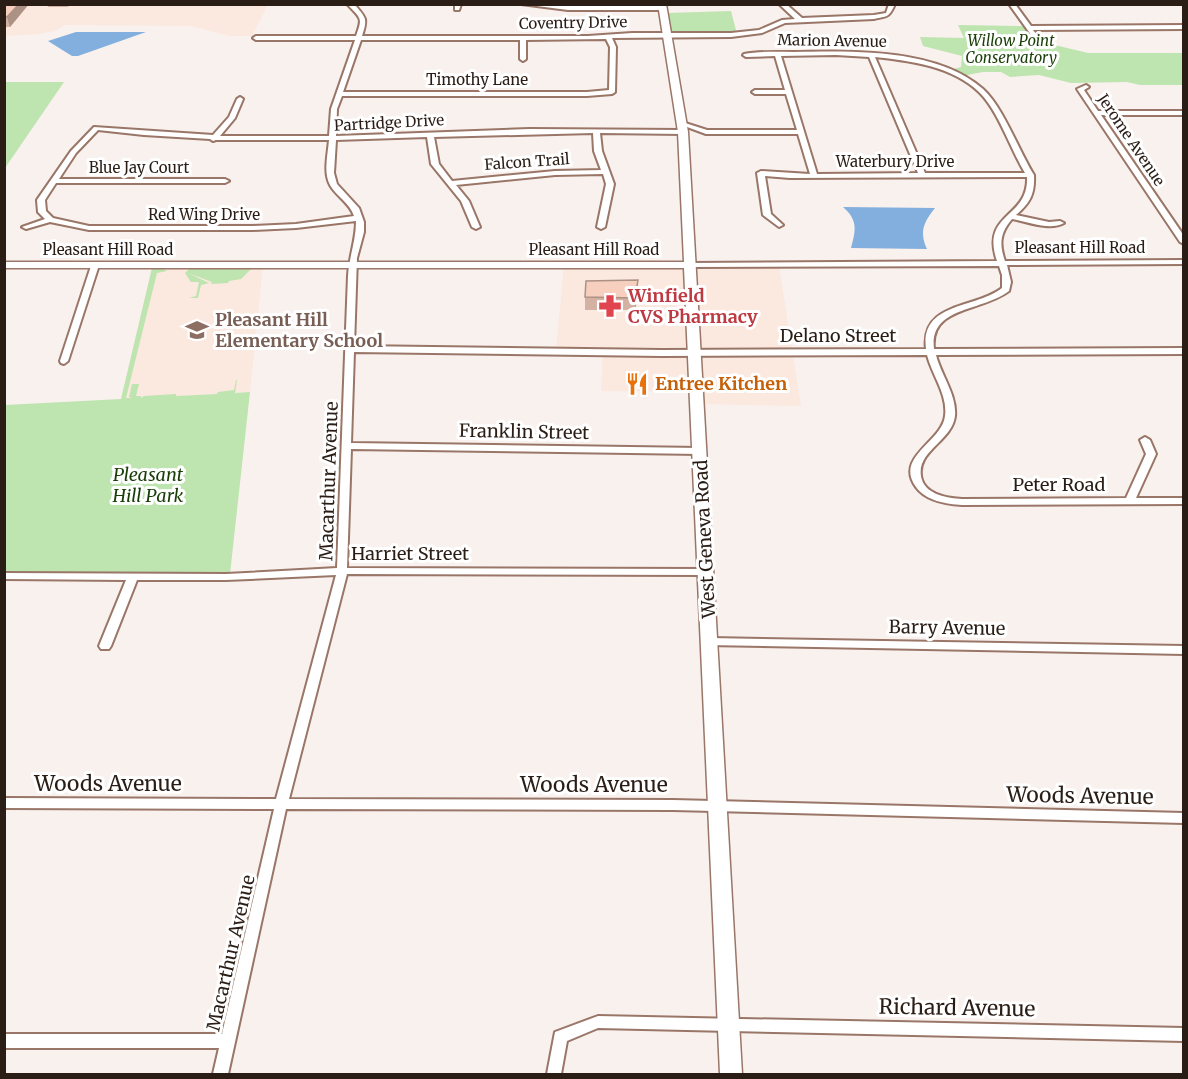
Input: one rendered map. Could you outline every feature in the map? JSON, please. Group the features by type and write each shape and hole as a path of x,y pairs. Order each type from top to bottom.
{"main road":[{"name":"West Geneva Road","path":"662,6 683,132 731,1074"},
{"name":"Pleasant Hill Road","path":"4,265 691,265"}],"street":[{"path":"351,4 364,20 334,109 330,173 332,181 352,204 358,218"},
{"path":"524,4 662,6"},
{"path":"782,4 800,20"},
{"name":"Coventry Drive","path":"256,38 523,38 744,34 760,32 784,21 865,18 888,14 892,4"},
{"path":"1012,4 1036,38"},
{"path":"1029,28 1184,27"},
{"name":"Timothy Lane","path":"340,94 587,94 612,92 613,47 608,37"},
{"path":"523,38 523,58"},
{"name":"Marion Avenue","path":"746,55 871,55 937,67 975,85 986,97 1030,175"},
{"path":"778,55 814,176"},
{"path":"871,55 922,175"},
{"name":"Jerome Avenue","path":"1086,87 1080,89 1184,242"},
{"path":"755,92 789,93"},
{"path":"213,139 232,118 240,99"},
{"path":"1095,113 1184,113"},
{"name":"Partridge Drive","path":"54,182 79,144 96,128 155,136 213,139 332,140 596,131 683,132"},
{"path":"596,131 598,151 607,172 609,193 601,227"},
{"path":"683,132 801,132"},
{"path":"683,132 706,132"},
{"path":"430,135 435,164 465,201 476,227"},
{"name":"Falcon Trail","path":"450,183 555,173 607,172"},
{"name":"Waterbury Drive","path":"779,225 767,215 761,173 814,176 1030,175"},
{"path":"931,352 930,332 934,322 951,313 985,303 998,297 1006,289 1007,277 998,251 997,238 1000,230 1029,197 1030,175"},
{"path":"50,220 44,216 40,206 54,182"},
{"name":"Blue Jay Court","path":"54,182 225,182"},
{"path":"1012,217 1060,224"},
{"name":"Red Wing Drive","path":"50,220 89,228 253,228 296,226 358,218"},
{"name":"Macarthur Avenue","path":"221,1074 281,804 342,571 353,258 360,232 358,218"},
{"path":"26,227 50,220"},
{"name":"Pleasant Hill Road","path":"691,265 1184,262"},
{"path":"64,361 95,265"},
{"name":"Delano Street","path":"350,350 695,353 1184,351"},
{"name":"Peter Road","path":"931,352 951,413 946,429 923,453 917,463 918,481 935,496 962,502 1184,501"},
{"path":"1129,502 1151,454 1146,440"},
{"name":"Franklin Street","path":"346,446 700,451"},
{"name":"Harriet Street","path":"4,576 226,577 342,571 707,572"},
{"path":"105,646 134,576"},
{"name":"Barry Avenue","path":"710,642 1184,650"},
{"name":"Woods Avenue","path":"4,803 718,807 1184,818"},
{"name":"Richard Avenue","path":"554,1074 560,1038 598,1022 1184,1035"},
{"path":"4,1041 228,1041"}],"shaded area":[{"path":"4,5 268,5 252,36 231,36 191,26 65,25 54,31 38,34 5,36"},
{"path":"564,265 688,266 694,392 601,391 603,351 556,350"},
{"path":"693,265 779,266 801,406 701,404"},
{"name":"Pleasant Hill Elementary School","path":"152,267 263,267 250,392 121,399"}],"green space":[{"path":"731,11 737,34 671,35 667,13"},
{"name":"Willow Point Conservatory","path":"958,25 1024,26 1034,40 1088,53 1183,53 1183,85 1140,85 1127,82 1071,83 1039,75 1010,77 1001,72 983,72 962,76 950,70 961,67 962,56 923,46 920,37 964,38"},
{"path":"4,82 64,82 5,168"},
{"name":"Pleasant Hill Park","path":"152,268 162,268 167,271 157,273 126,398 132,398 129,397 132,384 139,384 136,396 141,396 141,398 176,394 176,396 217,394 234,390 236,380 235,393 250,392 230,574 4,572 5,405 121,399"},
{"path":"189,269 251,269 241,279 228,283 211,284 212,282 188,273 209,283 201,285 198,298 189,298 196,296 199,282 191,282 185,273"}],"water":[{"path":"76,32 146,32 78,56 72,56 48,41"},
{"path":"843,207 935,208 923,232 927,249 851,248 855,226 851,216"}],"building":[{"path":"4,4 19,4 7,17 4,17"},
{"path":"638,280 635,298 585,297 586,281"}],"place":[{"name":"Winfield CVS Pharmacy","path":"610,306"},
{"name":"Pleasant Hill Elementary School","path":"197,330"},
{"name":"Entree Kitchen","path":"637,384"}]}
